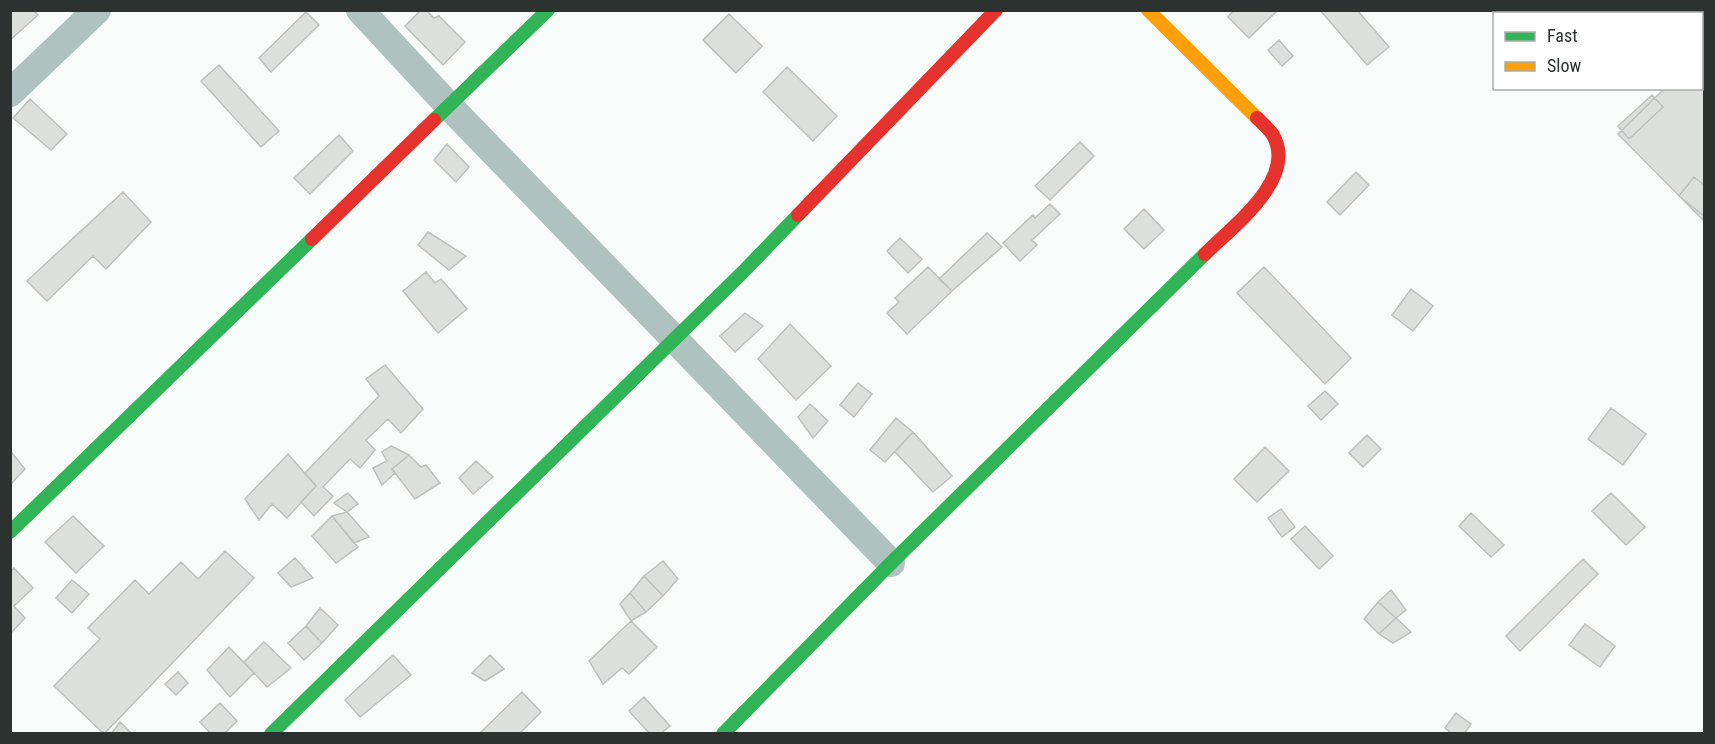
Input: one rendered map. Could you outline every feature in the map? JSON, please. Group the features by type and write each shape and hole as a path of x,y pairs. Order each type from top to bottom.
{"street":[{"path":"10,93 97,10"},
{"path":"360,10 449,106 891,563"},
{"path":"10,532 548,10"},
{"path":"271,734 743,272 996,10"},
{"path":"723,734 891,563 1257,203 1277,173 1280,151 1272,133 1148,10"}],"building":[{"path":"10,10 33,10 38,15 10,40"},
{"path":"421,10 426,10 434,18 439,16 465,42 443,65 405,26"},
{"path":"1234,10 1278,10 1249,38 1228,17"},
{"path":"1320,10 1357,10 1389,47 1367,65"},
{"path":"306,12 319,25 271,72 259,58"},
{"path":"729,14 762,46 736,73 703,40"},
{"path":"1279,40 1293,56 1282,66 1268,50"},
{"path":"1703,51 1704,221 1618,134 1663,90 1703,90"},
{"path":"219,65 279,131 261,147 201,81"},
{"path":"787,67 837,116 813,141 763,92"},
{"path":"1652,95 1663,107 1629,139 1618,126"},
{"path":"30,99 67,134 51,150 13,118"},
{"path":"339,135 353,151 310,194 294,178"},
{"path":"1080,142 1094,156 1050,200 1035,186"},
{"path":"447,144 469,167 456,182 434,160"},
{"path":"1356,172 1369,185 1340,215 1327,202"},
{"path":"1694,177 1704,185 1704,216 1679,196"},
{"path":"123,192 151,222 106,269 93,256 47,301 27,281"},
{"path":"1050,204 1060,214 1032,240 1037,245 1020,261 1003,243 1033,215 1035,218"},
{"path":"1144,209 1164,230 1144,249 1124,229"},
{"path":"428,232 466,256 449,270 418,245"},
{"path":"987,233 1002,247 952,291 939,279"},
{"path":"900,238 922,259 908,273 887,251"},
{"path":"928,267 952,291 907,334 887,313 899,302 895,298"},
{"path":"1264,267 1351,358 1325,384 1237,293"},
{"path":"426,272 435,283 441,279 467,309 438,333 403,291"},
{"path":"1411,289 1433,306 1413,331 1392,315"},
{"path":"745,313 763,326 735,352 720,336"},
{"path":"790,324 831,366 796,400 758,359"},
{"path":"385,365 423,409 401,433 388,419 366,440 375,450 360,468 350,459 323,487 333,496 314,516 301,502 316,486 305,473 379,396 366,379"},
{"path":"858,383 872,394 854,417 840,405"},
{"path":"1325,391 1338,404 1321,420 1308,406"},
{"path":"810,404 828,421 813,438 798,417"},
{"path":"1611,408 1646,434 1623,465 1588,439"},
{"path":"896,418 913,432 885,462 870,450"},
{"path":"913,432 952,476 933,492 895,452"},
{"path":"1367,435 1381,449 1363,467 1349,453"},
{"path":"391,446 409,455 392,469 395,473 382,485 373,468 387,461 382,452"},
{"path":"1265,447 1289,471 1257,502 1234,479"},
{"path":"12,453 25,469 10,485 10,455"},
{"path":"288,454 316,486 287,518 272,504 259,520 245,499"},
{"path":"409,455 421,467 426,465 440,483 415,499 392,469"},
{"path":"476,461 493,477 473,494 459,478"},
{"path":"348,493 358,504 347,512 334,503"},
{"path":"1611,493 1645,527 1626,545 1592,511"},
{"path":"1281,509 1295,527 1282,537 1268,518"},
{"path":"347,512 369,537 354,543 332,516"},
{"path":"1471,513 1504,545 1491,557 1459,526"},
{"path":"73,516 104,546 76,573 45,542"},
{"path":"332,516 358,547 336,563 312,536"},
{"path":"1305,526 1333,556 1319,569 1291,539"},
{"path":"225,551 254,578 104,734 54,686 100,639 88,628 135,580 149,594 181,562 198,579"},
{"path":"295,558 313,578 291,587 278,573"},
{"path":"1583,559 1598,574 1520,651 1506,636"},
{"path":"663,561 678,579 663,596 644,576"},
{"path":"14,568 33,588 14,606 25,618 10,634 10,572"},
{"path":"644,576 663,596 646,612 630,593"},
{"path":"72,580 89,594 72,613 56,598"},
{"path":"1391,590 1406,610 1396,618 1378,602"},
{"path":"630,593 646,612 631,621 620,604"},
{"path":"1378,602 1396,618 1379,634 1364,619"},
{"path":"320,608 338,625 322,643 306,626"},
{"path":"1396,618 1411,632 1393,643 1379,634"},
{"path":"631,621 657,647 629,674 622,668 603,684 589,661"},
{"path":"1585,624 1615,646 1600,667 1569,645"},
{"path":"306,626 322,643 304,660 288,643"},
{"path":"264,642 291,668 267,687 244,662"},
{"path":"229,647 254,673 230,697 207,670"},
{"path":"393,655 411,675 360,717 345,700"},
{"path":"490,655 504,669 485,681 472,673"},
{"path":"178,672 188,683 176,695 165,684"},
{"path":"522,692 541,712 519,734 479,734"},
{"path":"644,697 670,726 660,734 650,734 629,711"},
{"path":"220,703 237,721 224,734 211,734 200,722"},
{"path":"1456,713 1471,724 1464,734 1452,734 1445,728"},
{"path":"120,722 132,734 111,734"}],"traffic: fast":[{"path":"434,120 548,10"},
{"path":"271,734 743,272 798,215"},
{"path":"10,532 312,239"},
{"path":"723,734 891,563 1205,254"}],"traffic: slow":[{"path":"1148,10 1257,118"}],"traffic: jam":[{"path":"798,215 996,10"},
{"path":"1205,254 1259,201 1270,185 1277,168 1278,152 1273,135 1257,118"},
{"path":"312,239 434,120"}]}
